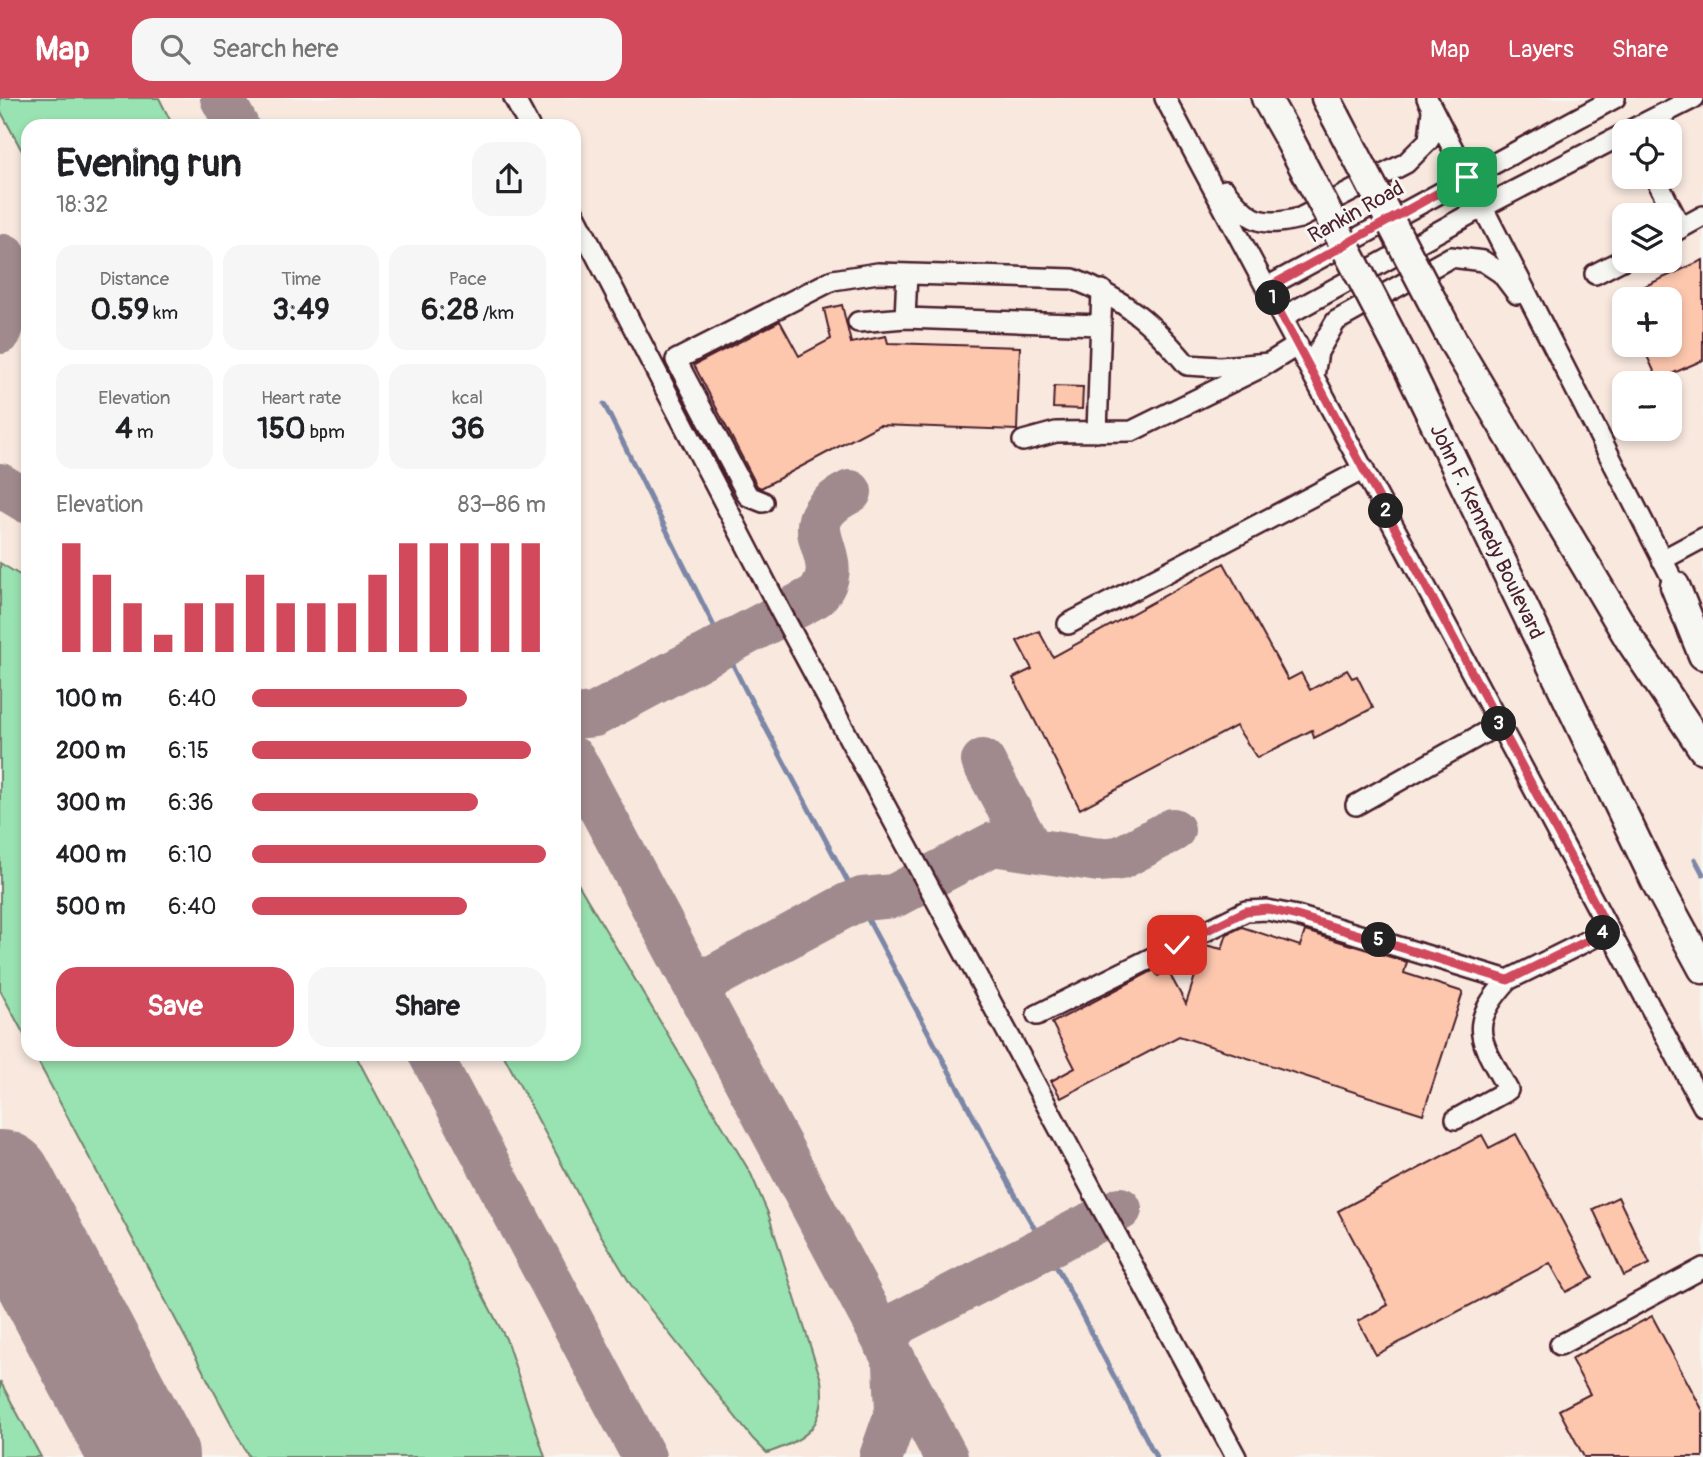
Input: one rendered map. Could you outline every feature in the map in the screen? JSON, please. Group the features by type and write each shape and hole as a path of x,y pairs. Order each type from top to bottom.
{"highway":[{"name":"John F. Kennedy Boulevard","path":"1266,98 1406,363 1651,871 1703,969"},
{"path":"1331,108 1454,343 1630,639 1703,748"},
{"path":"1675,586 1703,655"}],"street":[{"path":"514,98 525,119"},
{"path":"1165,98 1703,1107"},
{"name":"Rankin Road","path":"1267,288 1615,98"},
{"path":"1653,119 1694,98"},
{"path":"1194,150 1244,213 1261,221 1282,223 1300,218 1406,163 1429,140 1430,103"},
{"path":"1430,103 1703,637"},
{"path":"1283,317 1483,207 1612,140"},
{"path":"1682,227 1703,216"},
{"path":"581,226 789,626 1236,1457"},
{"path":"1314,376 1318,352 1336,321 1451,257 1483,261 1501,273 1547,334"},
{"path":"1595,274 1612,265"},
{"path":"764,502 748,496 676,360 834,280 878,273 1073,279 1102,290 1153,324 1187,365 1191,386 1184,405"},
{"path":"905,318 907,274"},
{"path":"1097,432 1102,290"},
{"path":"858,323 905,318 1100,325"},
{"path":"1023,441 1056,432 1132,431 1269,363 1298,345"},
{"path":"1187,365 1220,367 1269,363"},
{"path":"1068,624 1364,469"},
{"path":"1662,560 1703,538"},
{"path":"1356,805 1500,724"},
{"path":"1037,1015 1246,911 1268,909 1508,980"},
{"path":"1456,1119 1508,1090 1481,1040 1481,1021 1491,999 1508,980 1609,930"},
{"path":"1560,1345 1703,1268"}],"shaded area":[{"path":"0,98 1703,98 1703,1457 0,1457"}],"green space":[{"path":"0,98 159,98 170,119 21,119 21,149 0,110"},
{"path":"0,563 21,576 21,1029 0,990"},
{"path":"581,889 751,1174 768,1213 821,1380 821,1409 811,1428 793,1442 767,1453 631,1285 590,1217 507,1061 581,1061"},
{"path":"38,1061 359,1061 506,1339 545,1457 249,1457"},
{"path":"0,1381 41,1457 0,1457"}],"building":[{"path":"1703,260 1703,360 1678,371 1654,371 1647,357 1682,357 1682,287 1643,287 1674,273 1682,273 1682,269"},
{"path":"842,305 851,343 886,336 888,343 1020,347 1017,430 879,425 761,488 757,486 694,365 780,321 799,356 831,339 824,309"},
{"path":"1054,386 1083,387 1082,409 1053,408"},
{"path":"1224,563 1288,680 1301,673 1310,690 1347,670 1352,678 1357,676 1373,708 1314,738 1312,730 1257,758 1236,726 1080,809 1013,678 1032,669 1017,641 1039,631 1053,657"},
{"path":"1242,927 1300,946 1305,931 1407,962 1404,973 1463,992 1423,1114 1179,1036 1061,1098 1051,1081 1075,1068 1052,1023 1154,970 1158,976 1168,971 1186,1004 1205,945 1222,949 1227,934"},
{"path":"1516,1134 1593,1278 1566,1292 1550,1263 1376,1355 1358,1321 1388,1305 1338,1211 1482,1135 1489,1148"},
{"path":"1618,1197 1650,1264 1624,1276 1593,1209"},
{"path":"1652,1316 1703,1411 1703,1457 1584,1457 1559,1410 1590,1394 1571,1359"}],"waterway":[{"path":"604,404 745,689 1012,1189 1060,1273 1156,1457"},
{"path":"1695,859 1703,874"}],"taxiway":[{"path":"222,98 233,119"},
{"path":"0,332 9,307 5,256"},
{"path":"0,485 21,498"},
{"path":"581,716 594,715 816,596 826,581 828,567 819,529 821,517 830,505 850,492"},
{"path":"983,761 1030,848"},
{"path":"581,772 946,1457"},
{"path":"688,971 698,978 713,977 849,904 862,899 894,896 993,844 1099,860 1120,858 1173,830"},
{"path":"434,1061 644,1457"},
{"path":"888,1347 889,1335 898,1323 1120,1209"},
{"path":"881,1457 897,1411 895,1364"}],"runway":[{"path":"0,1184 145,1457"}],"route":[{"path":"1177,945 1246,911 1268,909 1508,980 1609,930 1267,288 1467,177"}]}
